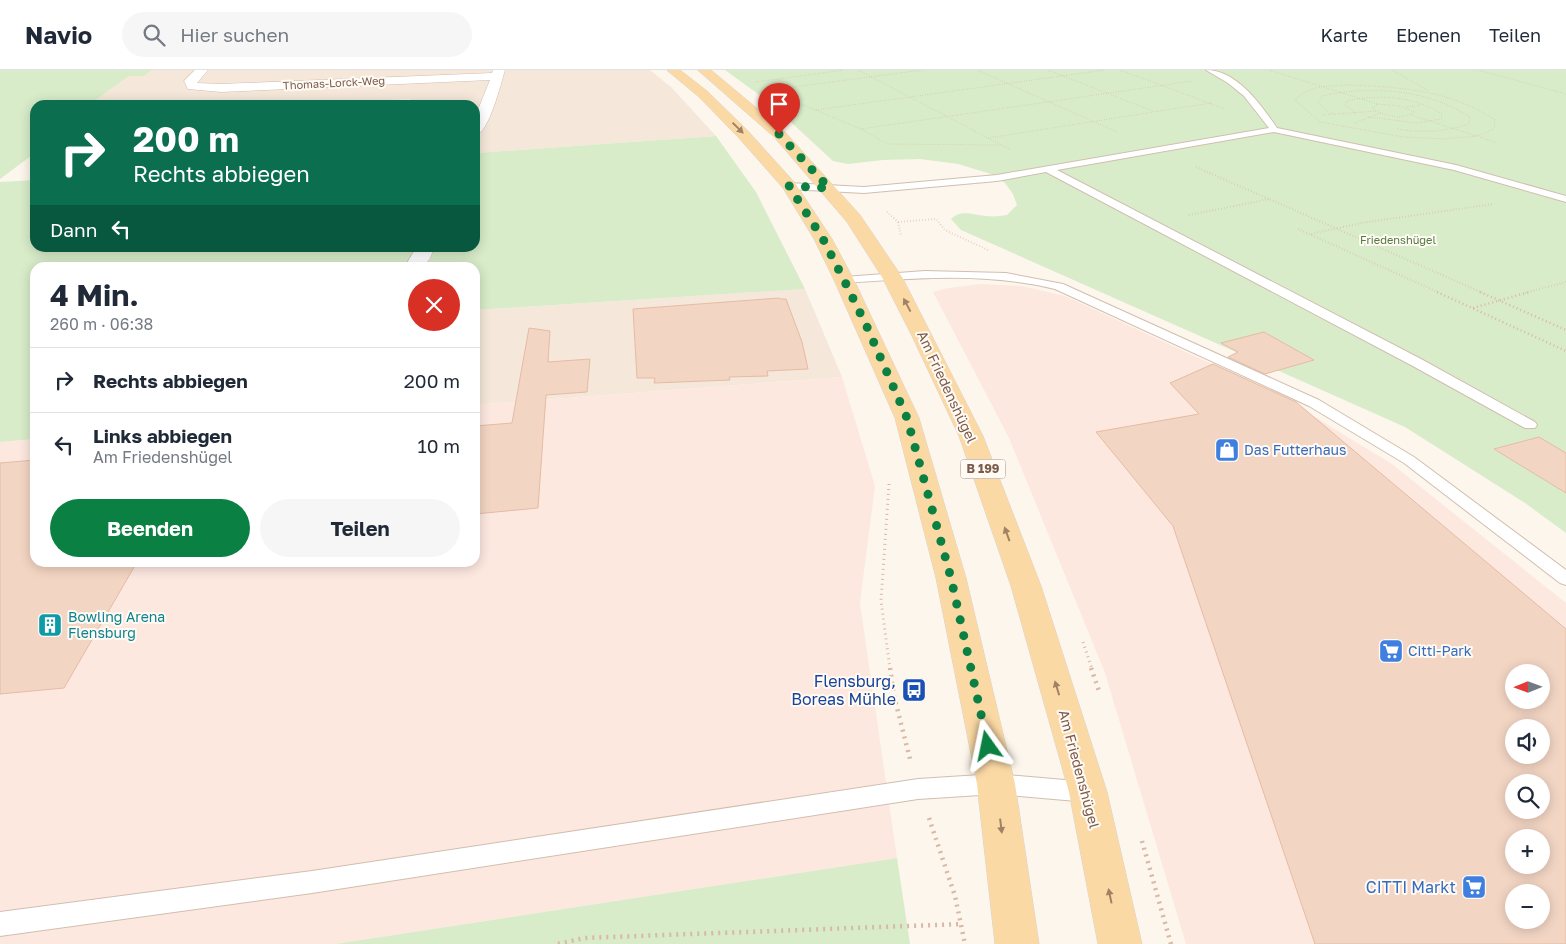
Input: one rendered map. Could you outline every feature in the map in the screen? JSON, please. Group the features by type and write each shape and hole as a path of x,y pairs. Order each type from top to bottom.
{"main road":[{"path":"673,70 703,94 743,134 789,186 823,239 844,280 907,418 951,578 996,784 1017,944"},
{"name":"Am Friedenshügel","path":"704,70 779,134 829,188 854,219 892,277 971,436 1026,586 1088,792 1120,944"}],"street":[{"name":"Thomas-Lorck-Weg","path":"202,70 190,82 192,86 221,88 498,73 492,95 480,121"}],"lane":[{"path":"1209,70 1222,76 1252,98 1274,130"},
{"path":"789,186 864,190 997,178 1274,130 1456,168 1566,199"},
{"path":"1047,169 1416,362 1530,425"},
{"path":"844,280 989,275 1038,280 1059,286 1314,403 1409,460 1566,579"},
{"path":"0,924 312,882 918,789 996,784 1088,792"}],"path":[{"path":"756,86 755,83 758,81 844,70"},
{"path":"858,70 1047,169"},
{"path":"923,70 768,91 861,129 888,144 1001,145"},
{"path":"977,70 1565,329"},
{"path":"1048,70 1155,112"},
{"path":"816,110 1105,70"},
{"path":"1120,70 1229,110"},
{"path":"1269,70 1377,104 1407,107 1423,104"},
{"path":"1392,70 1432,93"},
{"path":"1478,70 1566,94"},
{"path":"861,129 1222,76"},
{"path":"1313,116 1295,100 1301,92 1320,87 1348,85 1383,86 1432,93 1473,105 1495,120 1494,130 1476,136 1444,139 1403,137 1343,126"},
{"path":"1334,114 1325,110 1318,102 1322,96 1336,92 1385,91 1440,101 1460,109 1470,117 1469,124 1455,130 1431,132 1393,129"},
{"path":"1356,113 1345,105 1347,101 1356,98 1388,98 1423,104 1436,109 1442,114 1441,119 1432,122 1398,122 1369,117"},
{"path":"988,138 1211,103"},
{"path":"1377,104 1372,108 1396,115 1410,115 1495,142"},
{"path":"1407,107 1415,112 1410,115"},
{"path":"1304,118 1378,111"},
{"path":"1356,122 1363,124"},
{"path":"864,190 898,222 936,219 945,230 1032,270 1038,280"},
{"path":"1150,223 1270,199"},
{"path":"1310,234 1336,228 1495,203"},
{"path":"1298,229 1566,351"},
{"path":"1472,308 1566,282"},
{"path":"888,480 887,535 881,601 894,696 918,789 951,878 965,944"},
{"path":"558,944 584,938 962,924"}],"shaded area":[{"path":"152,70 650,70 671,87 716,136 480,153 480,100 96,100 129,76 144,76"},
{"name":"Citti-Park","path":"981,284 1022,286 1065,296 1279,395 1392,464 1566,603 1566,944 1186,944 1105,673 1009,438 933,292"},
{"path":"805,289 842,377 480,405 480,310"},
{"path":"842,377 875,486 860,603 897,858 335,944 0,944 0,442 30,439 30,567 480,567 480,405"}],"green space":[{"path":"0,70 152,70 144,76 129,76 96,100 30,100 30,157 0,179"},
{"name":"Friedenshügel","path":"725,70 1566,70 1566,533 1525,503 1405,427 961,230 951,219 959,214 1007,215 1017,205 1013,194 1005,183 991,174 958,164 920,159 883,160 848,164 833,161 769,102"},
{"path":"716,136 756,192 805,289 480,310 480,262 30,262 30,439 0,442 0,182 30,180 30,252 480,252 480,153"},
{"path":"897,858 910,944 335,944"}],"building":[{"path":"786,299 802,342 808,369 767,371 768,376 729,377 730,380 654,383 655,378 637,378 633,309"},
{"path":"529,328 550,331 548,362 590,359 587,392 546,395 538,508 480,514 480,426 512,423"},
{"path":"1264,332 1314,360 1265,374 1228,357 1238,352 1221,343"},
{"name":"Citti-Park","path":"1213,364 1296,402 1566,629 1566,944 1315,944 1173,526 1096,432 1199,414 1170,383"},
{"path":"1539,437 1566,453 1566,493 1494,449"},
{"name":"Bowling Arena Flensburg","path":"30,460 30,567 134,567 64,688 0,694 0,463"}],"place":[{"name":"Das Futterhaus","path":"1227,450"},
{"name":"Bowling Arena Flensburg","path":"50,625"},
{"name":"Citti-Park","path":"1391,651"},
{"name":"Flensburg, Boreas Mühle","path":"914,690"},
{"name":"CITTI Markt","path":"1474,887"}],"route":[{"path":"779,134 829,188 789,186 823,239 844,280 907,418 951,578 988,746"}]}
